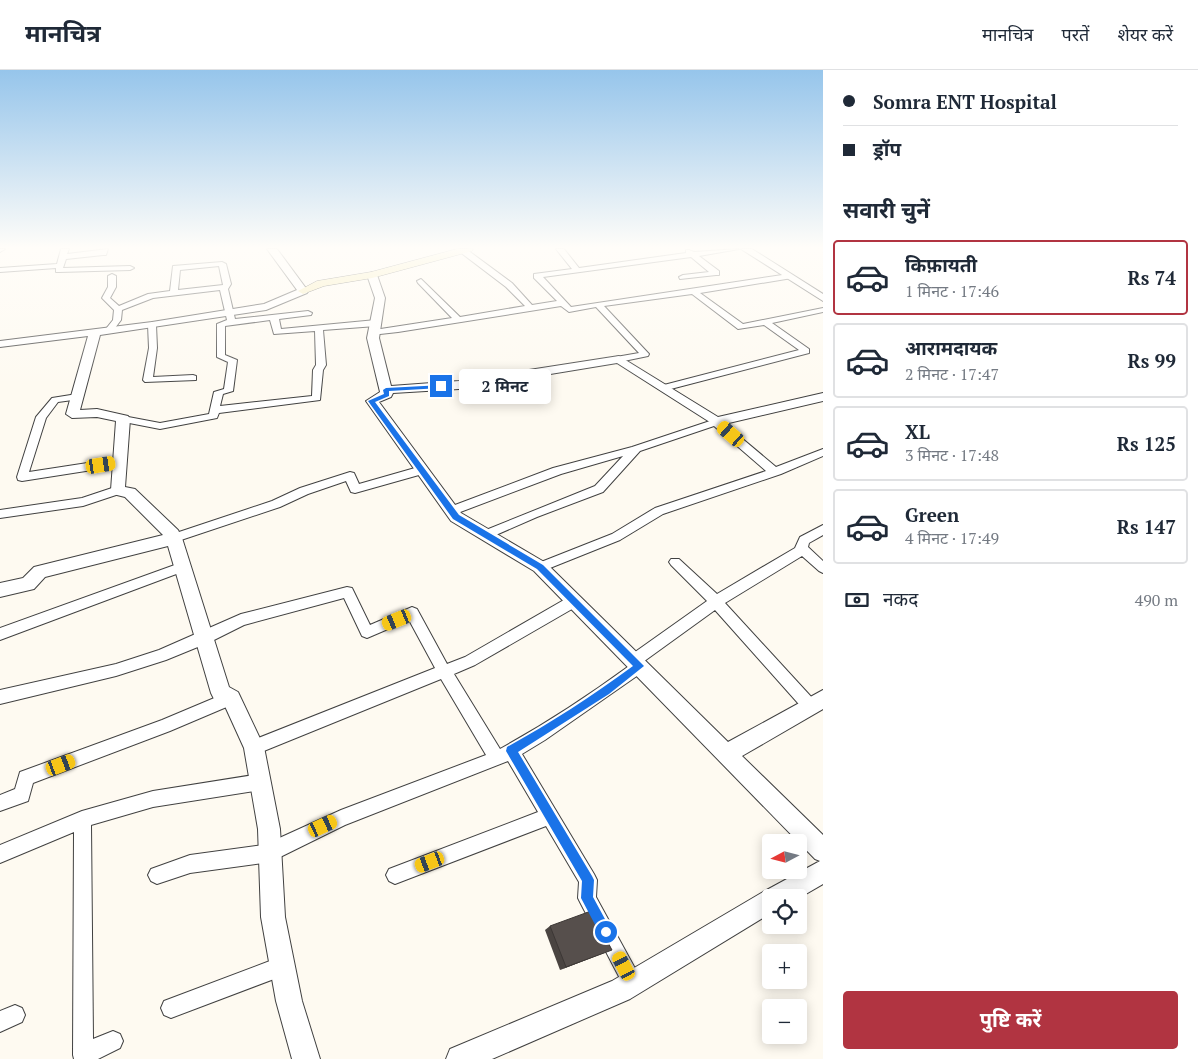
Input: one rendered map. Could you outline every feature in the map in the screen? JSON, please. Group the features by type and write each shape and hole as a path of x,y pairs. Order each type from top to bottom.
{"street":[{"path":"108,295 106,298 118,309"},
{"path":"118,309 157,295"},
{"path":"226,295 230,318"},
{"path":"118,309 117,320 102,331 76,397 72,414 97,413 160,426 214,416 219,392 228,391 233,360 221,357 221,324 230,318 266,307 293,295"},
{"path":"379,295 373,338 387,394 372,401 456,517 540,567 823,851"},
{"path":"434,295 457,319"},
{"path":"519,295 530,307"},
{"path":"555,295 569,310 598,304 669,295"},
{"path":"698,295 741,327 823,310"},
{"path":"274,317 277,332 319,328 429,326 457,319 562,303"},
{"path":"386,390 459,385 644,354 598,304"},
{"path":"0,344 152,325 308,314"},
{"path":"663,388 806,351 765,322"},
{"path":"152,325 153,348 148,380 193,378"},
{"path":"215,410 317,398 318,370 321,365 319,328"},
{"path":"620,359 716,422 774,472"},
{"path":"76,397 54,400 41,417 22,477 120,462"},
{"path":"452,511 557,471 636,449 716,422 823,397"},
{"path":"118,490 123,419"},
{"path":"485,535 533,514 599,489 636,449"},
{"path":"540,567 616,537 659,511 774,472 823,452"},
{"path":"0,590 28,584 40,572 174,538 276,504 304,491 350,476 355,489 422,470"},
{"path":"0,514 83,502 118,490 130,493 172,534 221,693 231,698 254,747 269,829 273,917 289,1000 306,1059"},
{"path":"156,875 190,864 270,852 341,818 504,755 540,735 606,691 636,664 716,602 800,551 804,540 823,528"},
{"path":"801,548 823,568"},
{"path":"675,562 817,702 726,754"},
{"path":"0,634 183,567"},
{"path":"0,697 116,670 161,656 205,638 241,620 347,592 367,632 412,614 444,671 549,816 588,880 587,898 633,983"},
{"path":"254,747 470,661 574,601"},
{"path":"0,802 22,795 26,778 165,726 231,698"},
{"path":"0,854 82,820 153,799 260,782"},
{"path":"395,875 549,816"},
{"path":"82,820 83,1055 113,1041"},
{"path":"791,889 823,870"},
{"path":"460,1059 621,990 762,905"},
{"path":"171,1008 283,966"}],"building":[{"path":"591,911 612,950 566,967 550,926"}],"route":[{"path":"441,386 386,390 387,394 372,401 456,517 540,567 639,666 606,691 540,735 511,751 588,880 587,898 606,932"}]}
